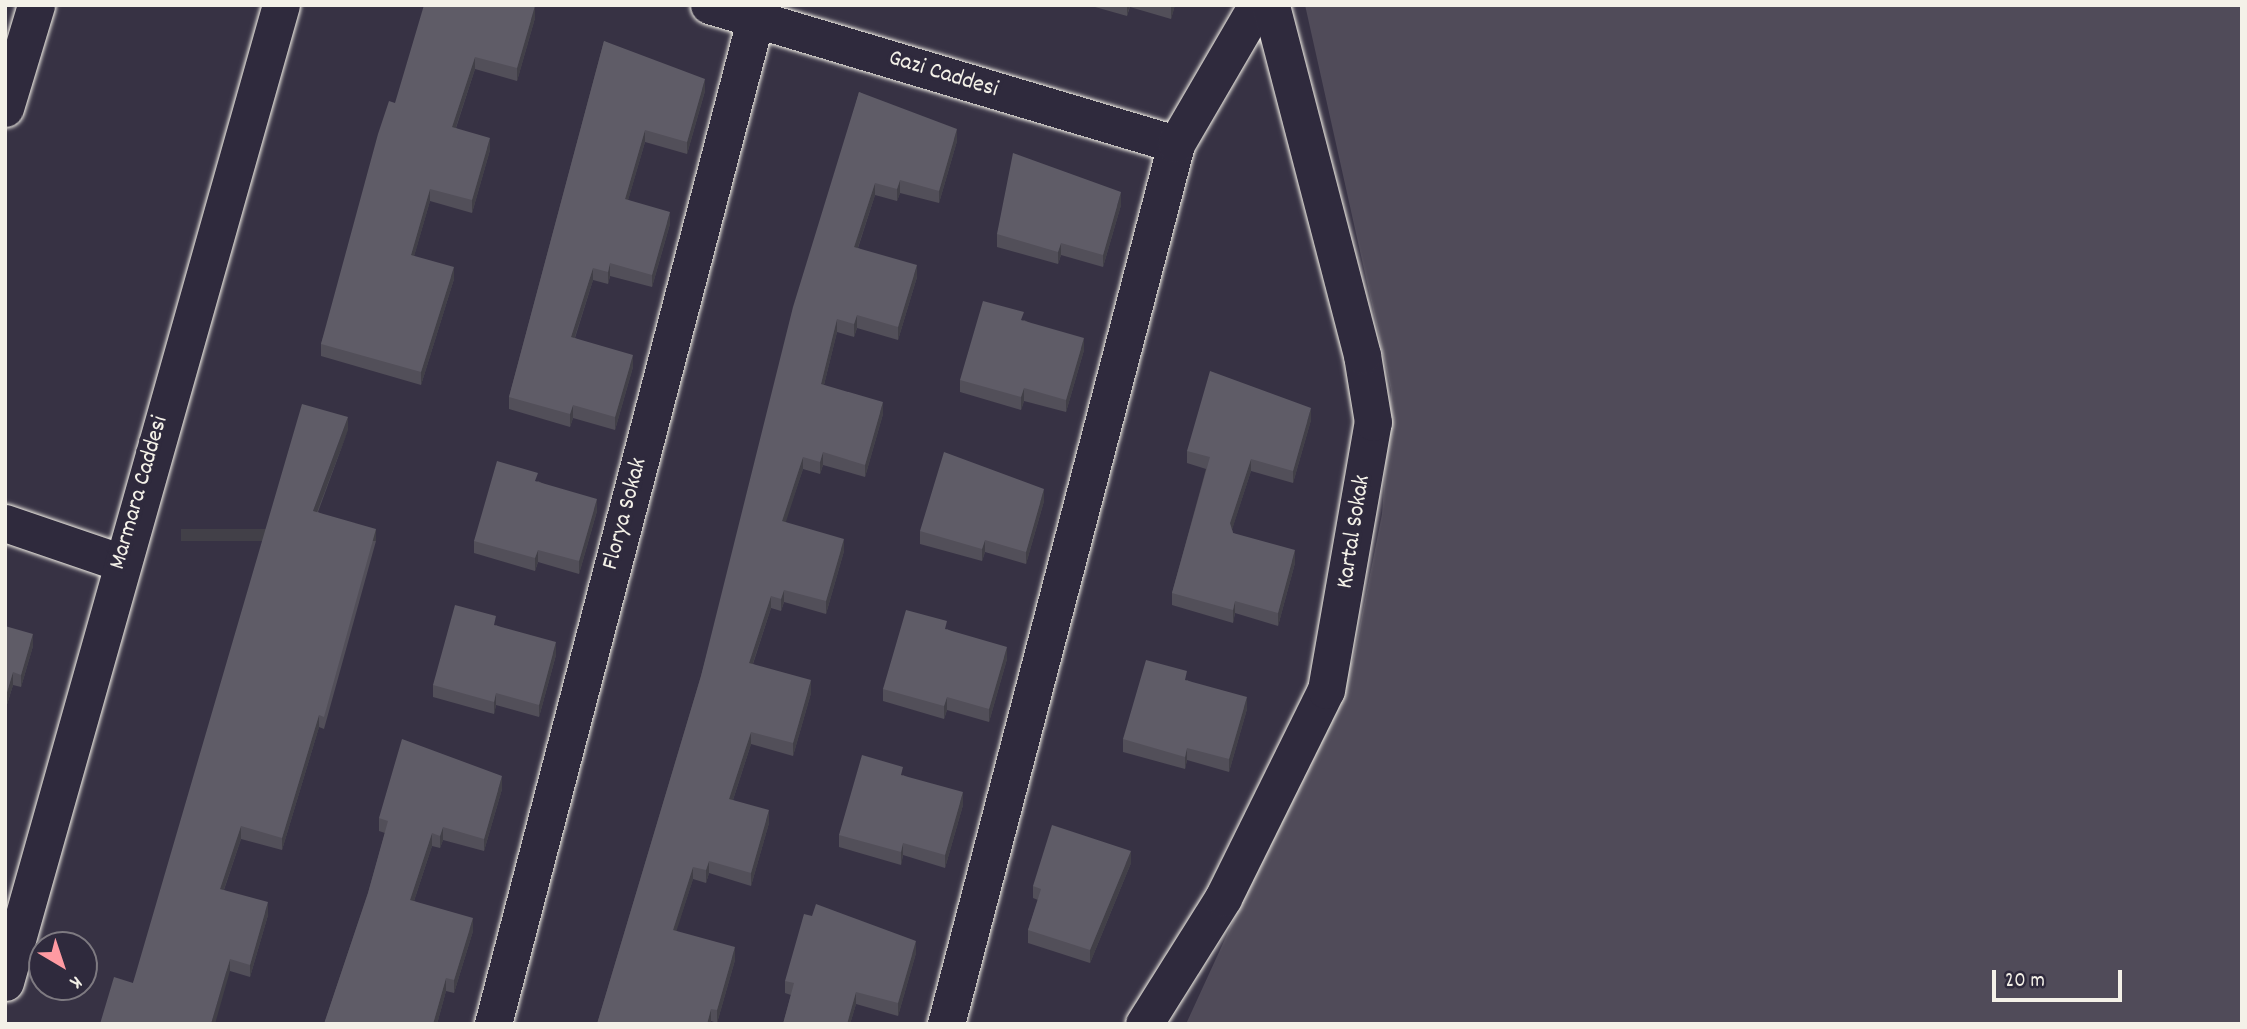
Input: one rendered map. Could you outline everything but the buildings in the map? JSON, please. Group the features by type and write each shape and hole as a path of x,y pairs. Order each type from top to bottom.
{"street":[{"path":"5,108 36,5"},
{"name":"Marmara Caddesi","path":"5,982 119,562 281,5"},
{"name":"Gazi Caddesi","path":"709,5 757,12 1176,145"},
{"path":"946,1024 1176,145 1257,5"},
{"name":"Kartal Sokak","path":"1144,1024 1223,898 1326,690 1373,422 1271,5"},
{"name":"Florya Sokak","path":"493,1024 757,12"},
{"path":"5,523 119,562"}],"shaded area":[{"path":"1305,5 2242,5 2242,1024 1186,1024 1353,660 1382,514 1391,390"}]}
